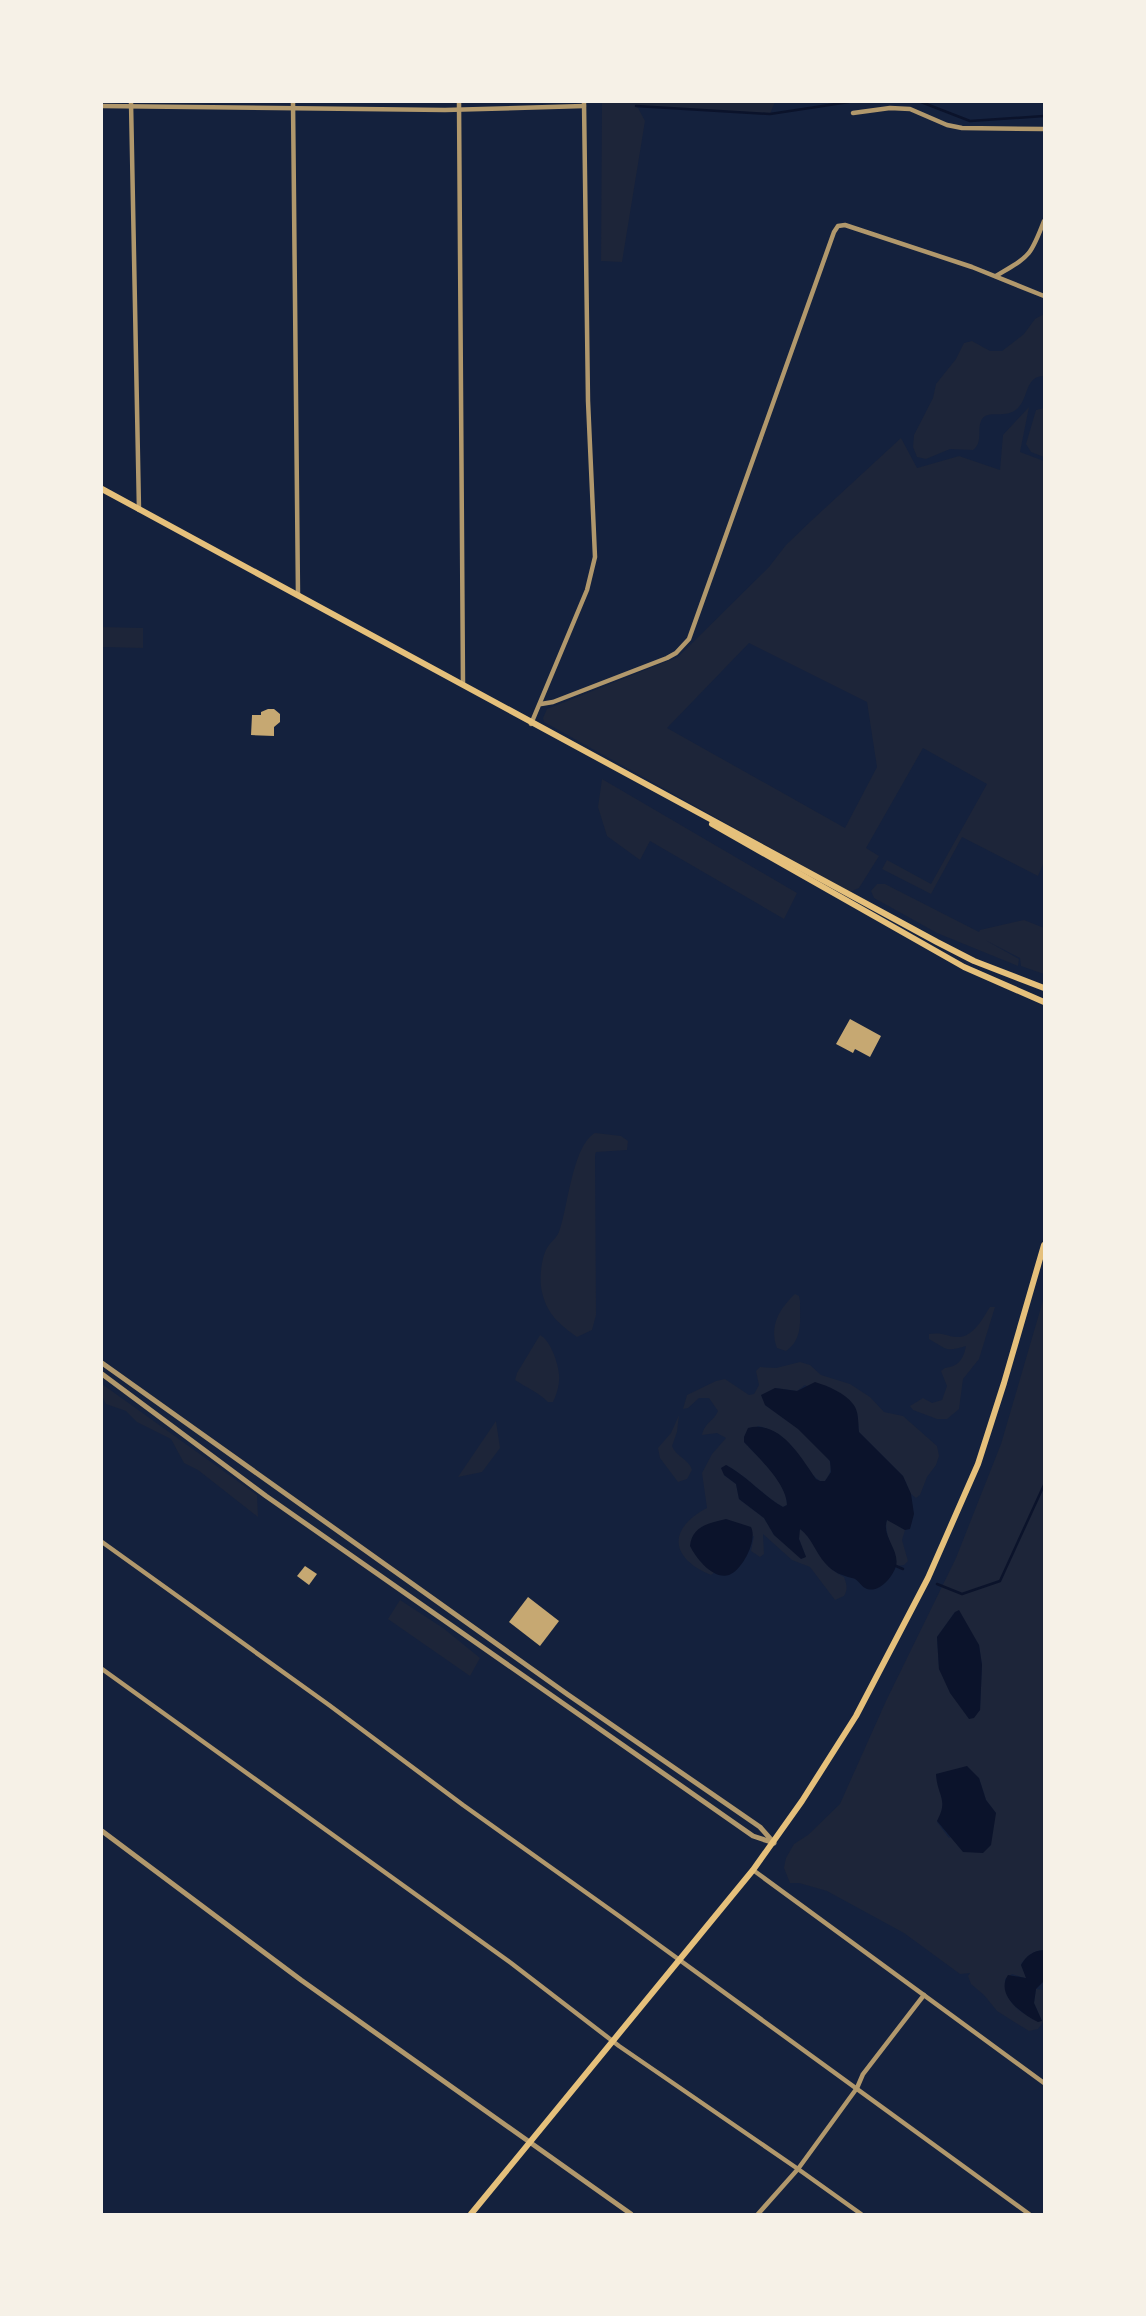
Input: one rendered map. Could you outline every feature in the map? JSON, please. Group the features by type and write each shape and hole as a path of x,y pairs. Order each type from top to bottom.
{"main road":[{"path":"102,489 937,942 974,961 1045,988"},
{"path":"583,750 953,961 1045,1002"},
{"path":"471,2214 774,1843 856,1716 946,1540 981,1454 1045,1245"}],"street":[{"path":"459,102 463,687"},
{"path":"131,104 139,511"},
{"path":"293,104 298,595"},
{"path":"102,106 293,104 460,110 584,104 588,401 595,557 587,590 531,723"},
{"path":"853,113 890,108 910,109 947,125 962,128 1045,128"},
{"path":"995,277 1026,258 1032,251 1045,221"},
{"path":"541,704 553,702 667,657 676,653 689,639 838,226 845,225 1045,296"},
{"path":"102,1363 574,1699 760,1827 774,1843"},
{"path":"102,1374 266,1496 753,1836 774,1843"},
{"path":"102,1542 1029,2214"},
{"path":"102,1669 511,1963 613,2041 861,2214"},
{"path":"102,1831 301,1980 631,2214"},
{"path":"753,1870 1045,2083"},
{"path":"758,2214 798,2169 857,2088 863,2074 924,1995"}],"shaded area":[{"path":"602,102 775,102 770,114 637,106 645,121 622,262 601,261"},
{"path":"1044,314 1044,376 1033,379 1018,408 1013,412 985,416 982,419 978,443 973,450 950,449 926,459 917,457 913,447 914,435 933,398 936,384 956,359 964,343 972,341 990,351 1002,351 1024,334 1035,319"},
{"path":"1029,407 1020,452 1044,461 1044,862 1038,876 962,837 931,894 882,869 887,860 931,884 987,784 923,748 866,848 879,856 859,888 850,892 544,722 547,709 678,657 769,567 786,545 901,438 917,468 959,456 1000,470 1003,435","holes":["749,643 867,702 877,767 845,828 667,728"]},
{"path":"1044,408 1044,457 1031,452 1026,444 1036,410"},
{"path":"102,627 143,628 143,648 102,647"},
{"path":"602,779 797,893 784,919 650,841 640,860 607,836 598,807"},
{"path":"877,884 885,884 979,932 1024,920 1044,928 1044,974 1021,966 1020,958 985,940 1019,959 1018,966 937,933 874,898 871,891"},
{"path":"595,1133 621,1136 628,1141 627,1150 596,1152 595,1155 596,1315 592,1330 577,1337 559,1323 547,1306 541,1287 541,1271 546,1250 559,1232 581,1151"},
{"path":"795,1294 800,1301 799,1329 795,1341 786,1351 777,1348 775,1325 780,1312"},
{"path":"1044,1297 1044,1950 1031,1954 1021,1964 1027,1979 1012,1974 1005,1979 1008,1995 1015,2007 1042,2021 1034,2003 1036,1989 1044,1990 1044,2021 1038,2029 1029,2031 997,2011 971,1984 968,1976 970,1973 960,1974 904,1933 827,1891 790,1883 784,1868 794,1844 808,1835 840,1804 886,1701 956,1558 1001,1444","holes":["955,1612 979,1645 982,1665 980,1710 969,1718 939,1669 937,1637","979,1778 986,1800 996,1813 949,1838 937,1822 943,1810 943,1798"]},
{"path":"990,1307 995,1307 979,1359 963,1379 959,1409 947,1419 937,1419 913,1410 910,1406 923,1398 932,1403 942,1400 947,1386 941,1371 960,1362 966,1346 947,1349 929,1339 929,1334 957,1337 968,1334"},
{"path":"540,1335 550,1346 558,1369 559,1385 553,1402 548,1402 515,1380"},
{"path":"800,1362 810,1365 821,1375 850,1384 870,1397 884,1412 903,1416 937,1446 939,1456 916,1498 911,1494 903,1476 859,1432 857,1412 805,1385 797,1391 775,1388 765,1405 800,1430 825,1453 831,1468 828,1476 825,1481 820,1481 788,1442 771,1430 758,1426 744,1442 777,1479 786,1496 787,1505 783,1507 775,1502 726,1465 724,1475 736,1484 739,1499 764,1518 774,1535 806,1557 799,1539 799,1528 806,1534 824,1561 844,1577 847,1587 845,1594 835,1600 810,1567 792,1560 763,1534 764,1554 760,1557 751,1551 754,1536 710,1569 715,1572 711,1575 687,1560 679,1543 685,1525 707,1508 702,1473 712,1454 726,1438 717,1433 702,1435 718,1411 709,1398 699,1398 683,1409 687,1395 725,1379 749,1395 754,1394 759,1385 756,1371 760,1367 776,1368"},
{"path":"815,1382 841,1393 850,1400 857,1414 859,1432 903,1476 911,1494 914,1514 910,1529 905,1530 887,1520 886,1532 897,1560 896,1566 888,1580 875,1589 865,1588 856,1580 831,1569 800,1529 799,1539 806,1557 801,1559 774,1535 764,1518 739,1499 736,1484 724,1475 721,1468 726,1465 775,1502 783,1507 787,1505 777,1480 744,1442 748,1428 759,1427 770,1429 788,1442 816,1479 825,1481 831,1472 830,1461 798,1429 765,1405 761,1395 775,1388 797,1391"},
{"path":"102,1384 257,1495 258,1517 198,1470 184,1463 171,1439 137,1422 126,1411 106,1404 102,1396"},
{"path":"679,1415 672,1446 692,1470 687,1479 678,1482 660,1458 658,1448 671,1433"},
{"path":"496,1421 500,1448 482,1472 458,1477"},
{"path":"726,1519 751,1527 753,1533 751,1547 739,1568 723,1576 706,1567 690,1546 691,1539 698,1530"},
{"path":"887,1519 905,1530 902,1540 908,1561 904,1565 896,1566 887,1532"},
{"path":"400,1600 443,1628 480,1658 470,1676 388,1619"},
{"path":"959,1610 979,1645 982,1665 980,1710 974,1718 969,1719 950,1693 939,1669 937,1637"},
{"path":"967,1766 979,1778 986,1800 996,1813 991,1845 983,1853 963,1852 937,1821 942,1802 936,1774"},
{"path":"1044,1950 1044,1981 1036,1989 1034,2003 1042,2021 1038,2022 1012,2003 1005,1990 1005,1982 1008,1975 1026,1978 1021,1965 1031,1954"}],"building":[{"path":"274,709 280,714 280,722 274,727 274,736 251,735 252,715 261,715 261,712"},
{"path":"850,1019 881,1036 870,1057 855,1049 853,1053 836,1044"},
{"path":"305,1566 317,1574 309,1585 297,1576"},
{"path":"528,1597 559,1621 540,1646 509,1622"}],"waterway":[{"path":"636,106 770,114 849,102"},
{"path":"921,102 970,121 1044,116"},
{"path":"937,1584 962,1594 1000,1581 1044,1485"},
{"path":"896,1566 903,1569"}]}
